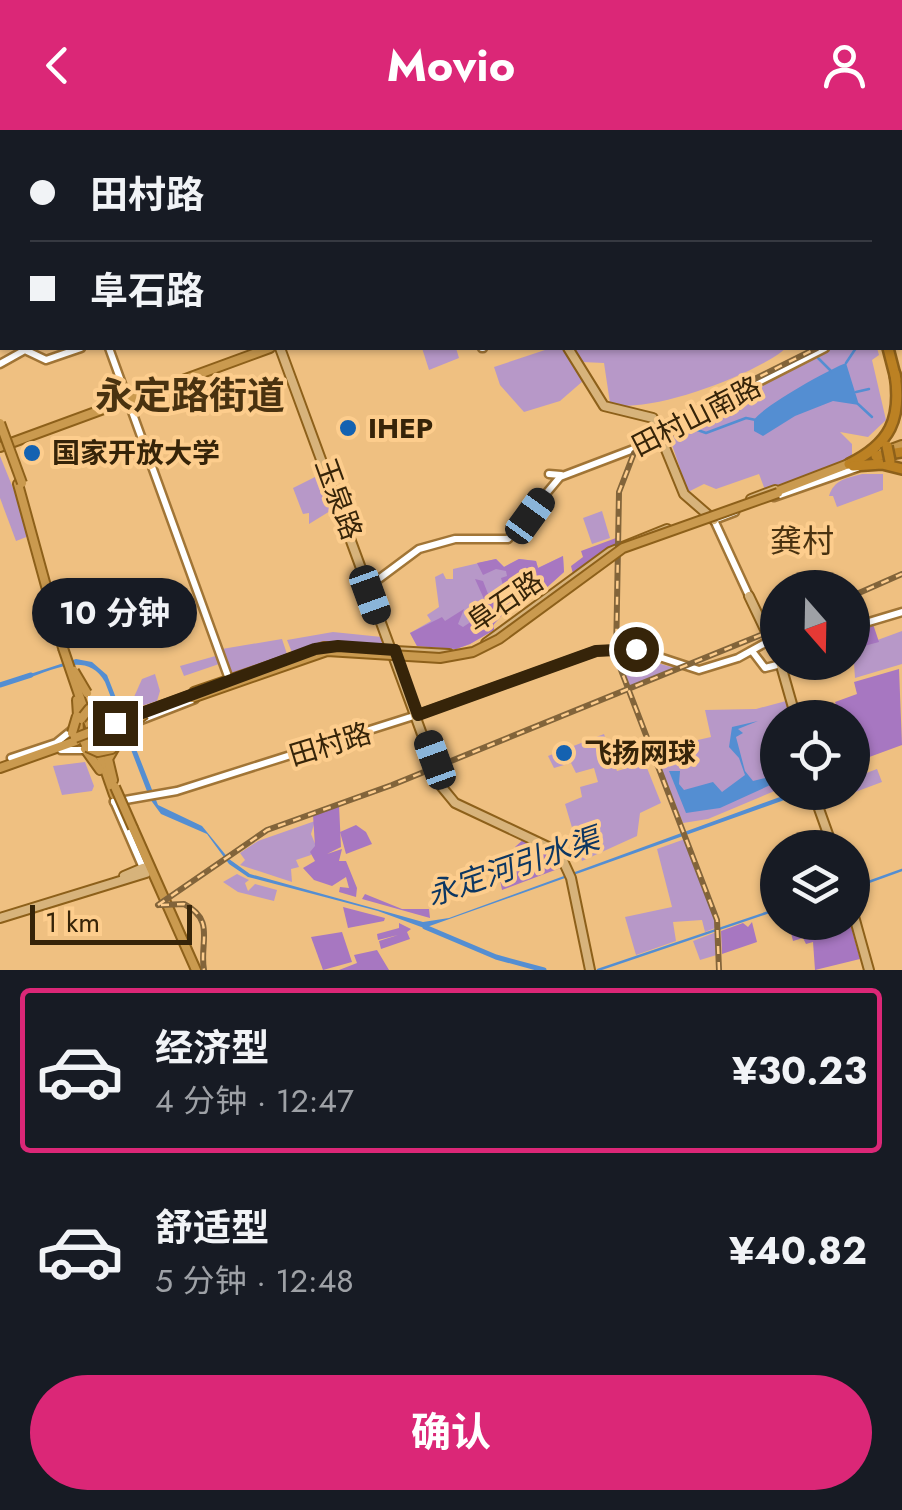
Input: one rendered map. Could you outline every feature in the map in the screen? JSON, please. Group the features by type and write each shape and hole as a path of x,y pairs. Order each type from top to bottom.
{"highway":[{"path":"4,444 261,350"},
{"path":"888,350 900,392 886,444 890,461 902,472"},
{"path":"4,444 128,398"},
{"path":"0,423 20,483"},
{"path":"0,433 32,517"},
{"path":"841,470 902,433"},
{"path":"4,444 27,501 46,568"},
{"path":"876,456 902,448"},
{"name":"阜石路","path":"160,708 326,649 432,656 472,651 501,635 622,546 902,448"},
{"name":"阜石路","path":"796,485 876,456"},
{"path":"841,470 878,464 902,472"},
{"path":"43,556 79,697 102,764 141,853"},
{"path":"51,592 79,697 116,796"},
{"path":"73,670 90,696 111,707"},
{"name":"阜石路","path":"78,738 193,696"},
{"path":"79,697 104,741 114,744 117,734 101,729"},
{"path":"79,697 78,738 116,796"},
{"path":"79,697 80,736 87,747 98,752 113,749"},
{"path":"78,738 92,708 111,707 144,714"},
{"path":"101,729 109,714 97,712 109,772"},
{"path":"116,796 113,749 128,727 144,714"},
{"path":"5,765 78,738 82,733 102,764"},
{"path":"136,842 194,967"}],"main road":[{"path":"0,363 22,350"},
{"path":"26,350 45,359 73,350"},
{"path":"111,350 232,680"},
{"name":"玉泉路","path":"283,350 394,652"},
{"path":"570,350 604,406 650,416 663,437 685,493 712,518 760,616"},
{"name":"田村山南路","path":"369,586 420,548 455,539 494,543 508,539 564,475 663,437 693,414 820,350"},
{"name":"田村山南路","path":"369,586 414,548 454,538 494,541 509,537 562,474 663,437"},
{"path":"712,518 841,470"},
{"path":"549,474 562,474"},
{"name":"阜石路","path":"126,736 140,720 193,696 324,647 446,654 472,649 624,544 712,518"},
{"name":"阜石路","path":"232,680 329,652 394,652 449,660 481,651 622,550 712,518"},
{"name":"玉泉路","path":"369,586 394,652"},
{"path":"870,621 902,612"},
{"name":"田村路","path":"116,796 152,796 417,716 599,650 636,649 694,670 760,647"},
{"path":"394,652 447,796 562,850 572,875 591,967"},
{"path":"752,652 760,662"},
{"path":"79,697 92,689"},
{"name":"阜石路","path":"111,707 139,710 193,696"},
{"path":"5,765 66,748 78,738"},
{"path":"5,765 62,740 78,738"},
{"path":"0,916 145,871 116,796"},
{"path":"539,840 559,852 572,875"},
{"path":"858,940 868,970"},
{"path":"860,940 868,970"}],"shaded area":[{"path":"423,350 457,350 459,358 429,370"},
{"path":"545,350 565,350 583,381 560,401 524,412 500,385 494,367"},
{"path":"575,350 783,350 752,369 701,390 627,406 610,403 604,363 582,362"},
{"path":"823,350 878,350 879,355 872,360 886,420 868,437 840,432 852,444 852,458 765,490 759,474 716,489 704,484 688,492 669,436 682,424"},
{"path":"0,456 28,525 29,536 16,541 0,498"},
{"path":"323,473 335,508 309,524 309,513 303,514 293,488"},
{"path":"862,474 883,474 883,490 837,507 833,496 829,496 834,486"},
{"path":"602,511 610,538 592,544 583,518"},
{"path":"616,538 616,546 573,574 571,566 583,557 581,551"},
{"path":"563,556 564,572 544,590 516,600 494,624 494,630 456,649 417,646 410,633 431,621 427,615 439,607 435,577 443,573 446,579 453,579 453,569 496,559 504,567 519,559 536,561 538,568"},
{"path":"563,556 564,572 544,590 516,600 494,624 494,630 456,649 417,646 410,633 442,617 445,621 464,609 458,624 463,627 489,610 475,579 483,581 490,599 505,593 501,578 507,576 506,571 496,569 483,575 477,563 496,559 504,567 519,559 536,561 538,568"},
{"path":"873,624 879,642 870,644"},
{"path":"902,631 902,664 870,674 870,643"},
{"path":"333,632 382,637 385,647 293,655 287,640"},
{"path":"282,639 288,657 232,675 222,649"},
{"path":"618,652 679,669 630,688"},
{"path":"219,655 222,663 184,676 180,666"},
{"path":"899,669 902,745 870,757 870,700 840,700 857,694 854,682"},
{"path":"155,674 160,691 157,701 138,707 134,697 142,679"},
{"path":"760,708 760,797 708,819 683,823 654,750 711,737 705,710"},
{"path":"604,734 617,771 645,763 661,803 640,813 637,836 582,861 565,804 582,797 580,787 598,782 594,768 576,773 571,763 554,768 548,756"},
{"path":"85,762 94,786 92,791 62,795 53,766"},
{"path":"877,769 882,782 870,786 870,772"},
{"path":"339,805 341,847 327,854 342,849 339,861 346,861 357,888 356,897 339,892 340,887 349,888 346,877 332,886 314,880 303,868 315,861 310,852 315,846 313,815"},
{"path":"315,821 311,834 316,846 311,855 296,860 299,867 291,869 292,882 240,865 245,860 240,853 258,841"},
{"path":"356,825 366,832 372,844 346,854 340,832"},
{"path":"525,838 549,849 563,867 502,890 498,870 519,862 515,847"},
{"path":"685,839 718,927 705,932 702,920 673,922 676,941 636,955 625,917 672,907 657,849"},
{"path":"237,874 249,880 245,883 248,891 255,884 277,890 274,901 238,892 223,882"},
{"path":"365,894 402,909 429,909 430,918 362,899"},
{"path":"343,907 385,918 348,928"},
{"path":"752,922 757,942 722,954 721,931 743,923 748,927"},
{"path":"399,923 411,929 407,932 410,939 381,949 379,941 398,935 378,940 377,934 399,928"},
{"path":"719,931 720,954 700,960 693,941"},
{"path":"342,932 352,962 323,970 311,937"},
{"path":"804,940 855,940 860,959 815,970 813,942 806,944"},
{"path":"377,950 389,970 339,970 357,963 354,955"}],"water":[{"path":"846,363 859,405 833,401 795,416 763,436 754,431 754,420 770,406"},
{"path":"76,659 92,662 107,675 158,805 202,826 229,859 250,874 423,922 449,918 760,804 760,809 424,928 378,911 248,877 229,864 207,834 161,814 150,799 98,672 79,665 25,679 24,676"},
{"path":"758,721 738,729 743,733 736,737 745,771 753,781 760,779 760,790 720,808 686,813 669,771 680,771 679,784 684,790 713,782 722,792 745,775 739,758 729,747 732,727"}],"waterway":[{"path":"846,363 855,350"},
{"path":"818,358 831,371"},
{"path":"856,392 869,389"},
{"path":"858,404 872,417"},
{"path":"692,428 706,433 746,418 756,420"},
{"name":"永定河引水渠","path":"0,685 31,675"},
{"path":"870,882 902,870"},
{"path":"598,970 760,915"},
{"path":"425,927 496,957 544,970"}],"railway":[{"path":"719,970 717,920 616,657 619,492 634,453 662,425 813,350"},
{"path":"870,588 902,574"},
{"path":"158,905 267,830 392,785 760,635"},
{"path":"161,905 184,904 200,917 204,970"}],"place":[{"name":"IHEP","path":"348,428"},
{"name":"国家开放大学","path":"32,453"},
{"name":"飞扬网球","path":"564,753"}],"district":[{"name":"永定路街道","path":"190,396"},
{"name":"龚村","path":"802,541"}],"route":[{"path":"115,723 324,647 395,650 418,715 596,651 636,649"}]}
